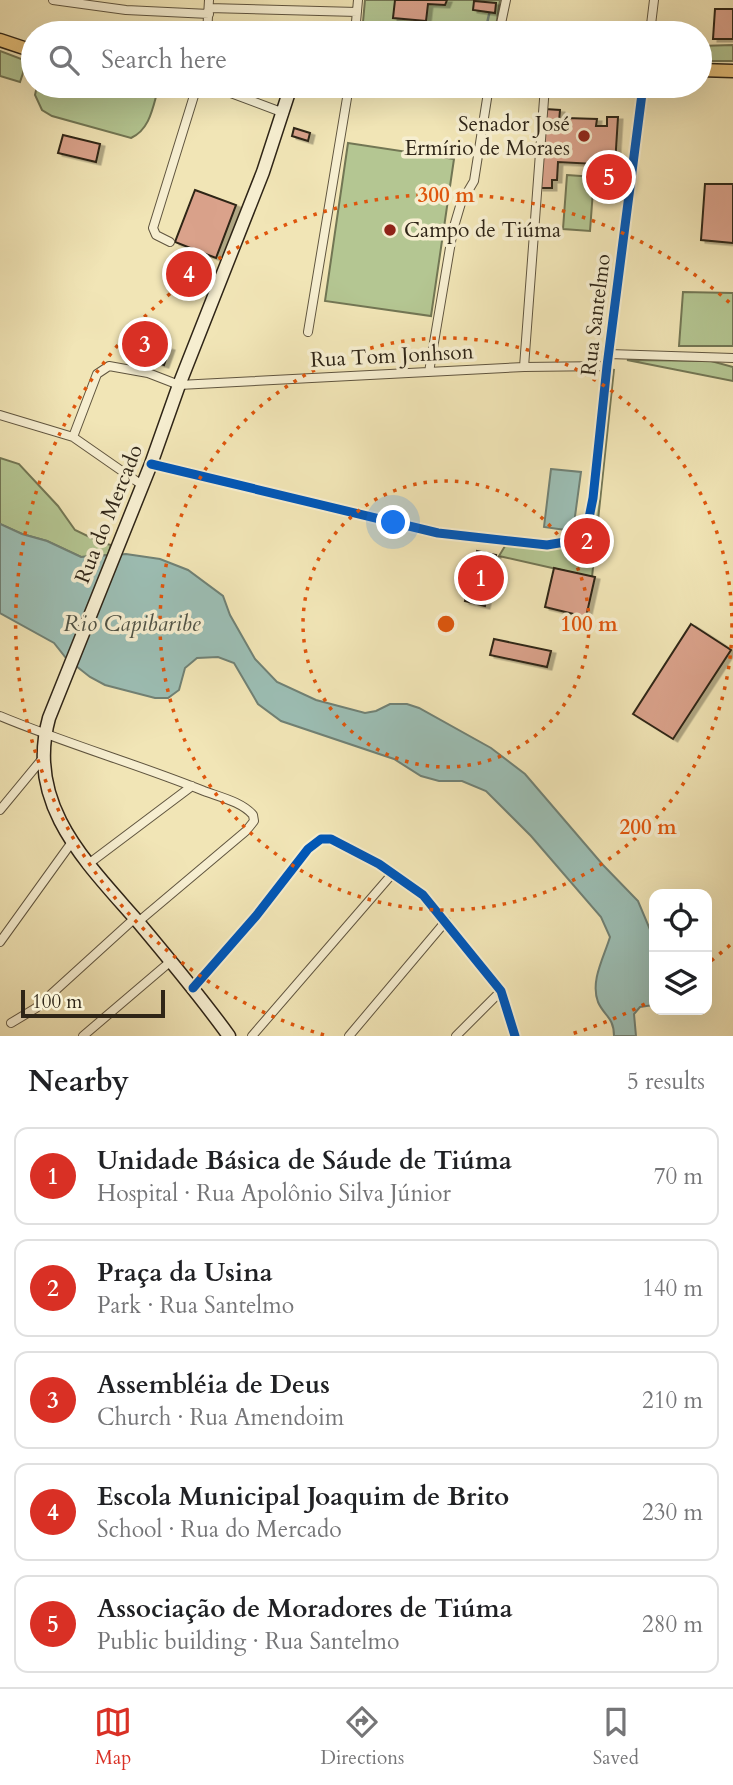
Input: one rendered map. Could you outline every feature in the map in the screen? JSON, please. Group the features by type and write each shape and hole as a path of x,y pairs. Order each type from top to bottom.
{"main road":[{"path":"2,38 21,46"},
{"path":"712,70 733,71"},
{"name":"Rua do Mercado","path":"229,1036 193,988 88,865 72,842 56,813 43,758 44,734 151,464 178,385 288,98"}],"street":[{"path":"53,0 126,10 209,8 357,12"},
{"path":"356,21 358,0"},
{"path":"502,21 506,0"},
{"path":"651,21 654,0"},
{"path":"170,242 156,235 153,228 193,98"},
{"path":"244,98 284,113"},
{"path":"308,332 347,98"},
{"path":"429,372 453,230 457,213 476,172 487,98"},
{"path":"524,367 544,98"},
{"name":"Rua Santelmo","path":"151,464 438,533 547,545 571,541 581,533 590,514 641,98"},
{"path":"609,355 733,358"},
{"path":"73,437 100,370 114,365 148,373 178,385"},
{"name":"Rua Tom Jonhson","path":"178,385 524,367 607,366"},
{"path":"0,415 73,437 142,485"},
{"path":"0,716 191,786 250,811 254,821 246,831 136,920 36,1008 11,1023"},
{"path":"0,810 43,758"},
{"path":"88,865 191,786"},
{"path":"193,988 256,916 309,849 317,841 331,839 393,873 423,895 501,991 515,1036"},
{"path":"0,942 72,842"},
{"path":"253,1036 393,873"},
{"path":"349,1036 446,921"},
{"path":"83,1036 171,961"},
{"path":"456,1036 501,991"}],"green space":[{"path":"365,0 500,0 497,21 363,21"},
{"path":"733,45 733,61 712,61 712,46"},
{"path":"0,51 21,59 20,82 0,76"},
{"path":"36,98 156,98 147,123 131,138 52,116 42,110"},
{"name":"Campo de Tiúma","path":"348,143 454,159 431,316 325,301"},
{"path":"567,175 594,177 590,231 563,229"},
{"path":"683,292 733,293 733,346 679,346"},
{"path":"627,360 711,361 733,367 733,381"},
{"path":"614,369 592,577 499,556 505,546 531,544 553,548 573,544 594,522"},
{"path":"0,458 19,464 58,506 75,530 111,545 108,555 81,557 0,524"}],"water":[{"path":"551,469 581,472 573,531 544,527"},
{"name":"Rio Capibaribe","path":"0,524 81,557 126,554 160,559 188,570 223,596 230,615 255,659 277,682 316,700 365,713 390,704 407,704 491,748 525,774 603,865 638,901 649,927 649,1006 640,1007 634,1014 636,1036 614,1036 611,1021 598,1002 597,977 610,937 601,917 531,836 486,791 462,781 439,781 421,776 394,759 281,721 258,704 234,663 218,657 197,658 185,668 179,690 168,698 155,698 105,685 90,677 66,658 54,643 0,613"}],"building":[{"path":"395,0 447,0 445,5 428,4 426,21 393,18"},
{"path":"474,1 496,3 495,13 473,10"},
{"path":"715,9 733,9 733,39 713,39"},
{"path":"545,109 560,110 559,122 567,123 567,118 597,119 596,126 607,126 607,117 618,117 615,165 558,162 557,180 552,180 552,188 539,188"},
{"path":"294,128 310,133 308,141 292,136"},
{"path":"63,135 100,144 96,162 58,153"},
{"path":"605,167 615,168 613,188 604,187"},
{"path":"705,184 733,184 733,243 701,240"},
{"path":"195,190 236,205 216,258 175,242"},
{"path":"138,331 145,333 142,340 170,348 164,365 138,357 136,363 128,360"},
{"path":"477,551 496,555 485,606 465,601"},
{"path":"554,568 595,577 586,617 545,607"},
{"path":"691,624 731,650 673,739 633,714"},
{"path":"494,639 551,651 547,667 490,655"}],"waterway":[{"path":"488,21 490,10"}],"cycle path":[{"path":"151,464 438,533 547,545 571,541 588,523 593,498 641,98"},
{"path":"193,988 256,916 308,849 321,839 331,839 379,864 423,895 501,991 515,1036"}],"place":[{"name":"Senador José Ermírio de Moraes","path":"584,136"},
{"name":"Associação de Moradores de Tiúma","path":"609,177"},
{"name":"Campo de Tiúma","path":"390,230"},
{"name":"Escola Municipal Joaquim de Brito","path":"189,274"},
{"name":"Assembléia de Deus","path":"145,344"},
{"name":"Praça da Usina","path":"587,541"},
{"name":"Unidade Básica de Sáude de Tiúma","path":"481,578"}]}
